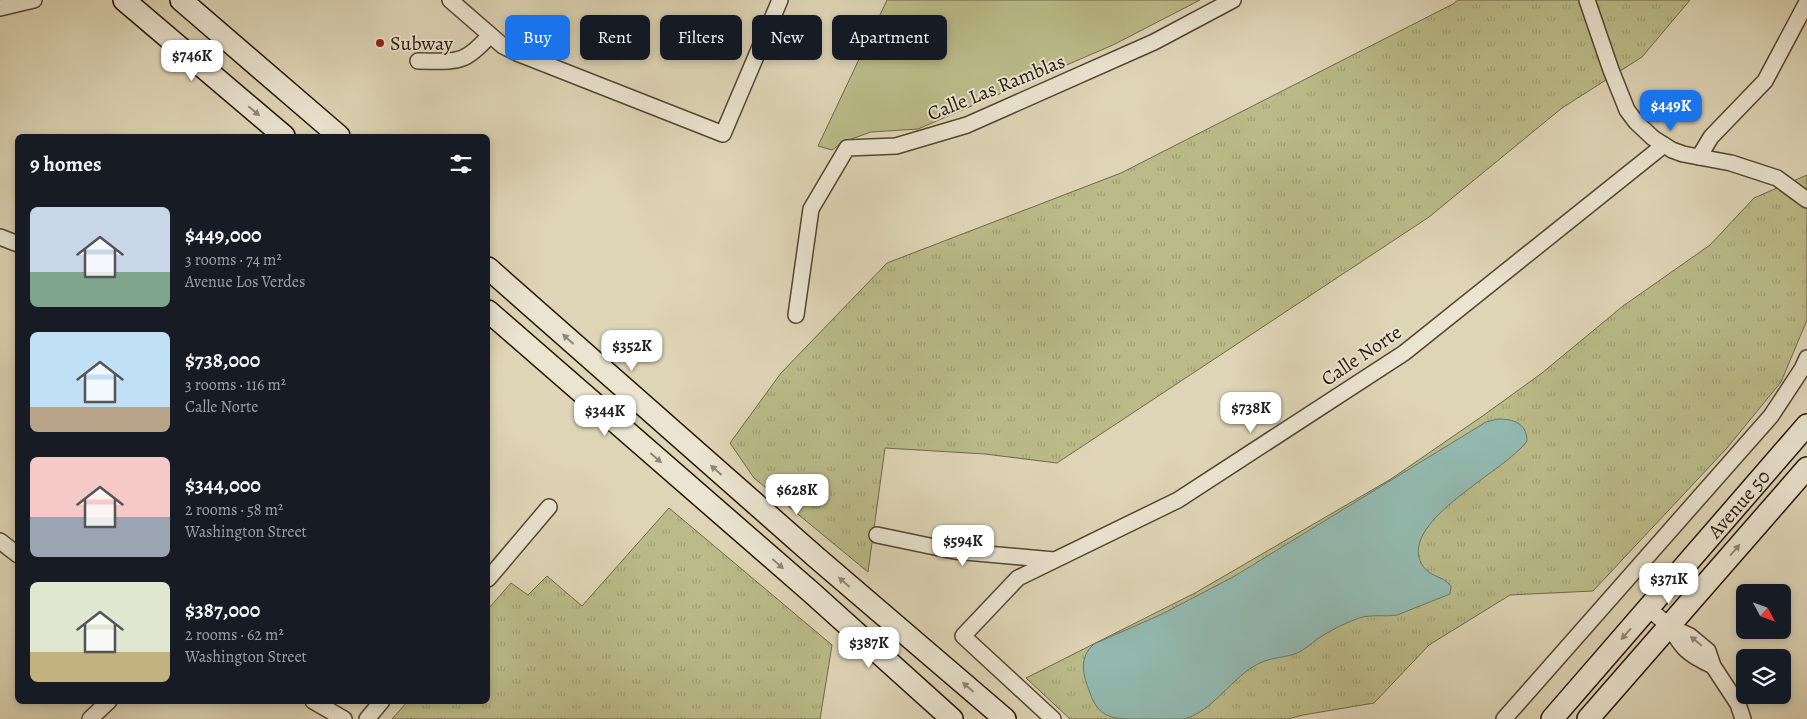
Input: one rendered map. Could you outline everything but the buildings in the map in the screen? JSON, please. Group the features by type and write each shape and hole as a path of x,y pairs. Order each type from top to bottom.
{"main road":[{"path":"124,0 282,134"},
{"path":"181,0 337,134"},
{"path":"490,270 817,558 1005,719"},
{"path":"490,313 811,592 952,719"},
{"name":"Avenue 50","path":"1552,719 1807,425"},
{"name":"Avenue 50","path":"1588,719 1807,468"}],"street":[{"path":"0,8 34,0"},
{"path":"450,0 503,46 517,53 722,134 780,0"},
{"name":"Calle Las Ramblas","path":"796,315 811,210 847,148 896,146 967,125 1154,42 1233,0"},
{"path":"1587,0 1627,110 1636,122 1653,138 1672,150 1731,163 1777,178 1807,200"},
{"path":"1699,157 1711,137 1765,81 1807,2"},
{"path":"418,61 465,59 476,51 490,35"},
{"name":"Calle Norte","path":"1053,719 963,636 1018,578 1178,500 1404,353 1664,145"},
{"path":"0,237 15,243"},
{"path":"1504,719 1770,416 1802,369 1807,358"},
{"path":"490,577 550,507"},
{"path":"877,535 954,551 1054,560"},
{"path":"0,541 15,553"},
{"path":"1648,608 1669,626 1690,636 1708,650 1712,666 1738,704 1744,719"},
{"path":"90,719 106,704"},
{"path":"318,704 344,719"},
{"path":"367,719 380,704"}],"green space":[{"path":"887,0 1200,0 1113,45 918,129 871,132 843,142 832,150 818,146 859,60 947,60 947,15 880,15"},
{"path":"1458,0 1690,0 1642,57 1562,108 1429,217 1057,463 985,454 885,448 868,572 754,478 730,443 781,373 887,263 1121,173"},
{"path":"1807,175 1807,320 1781,382 1727,448 1593,591 1510,595 1429,645 1374,703 1288,719 1070,719 1026,678 1195,593 1391,479 1542,373 1623,306 1710,245 1754,198"},
{"path":"669,508 832,645 820,719 392,719 405,704 490,704 490,607 511,583 528,595 547,576 582,606"}],"water":[{"path":"1498,419 1514,421 1522,426 1525,430 1527,441 1516,453 1440,513 1426,530 1419,547 1421,563 1424,568 1448,582 1451,586 1450,594 1397,615 1359,618 1328,632 1300,652 1260,663 1241,676 1205,709 1184,719 1119,718 1107,715 1097,707 1093,701 1083,667 1086,655 1094,644 1162,614 1233,577 1486,422"}],"place":[{"name":"Subway","path":"380,43"}]}
